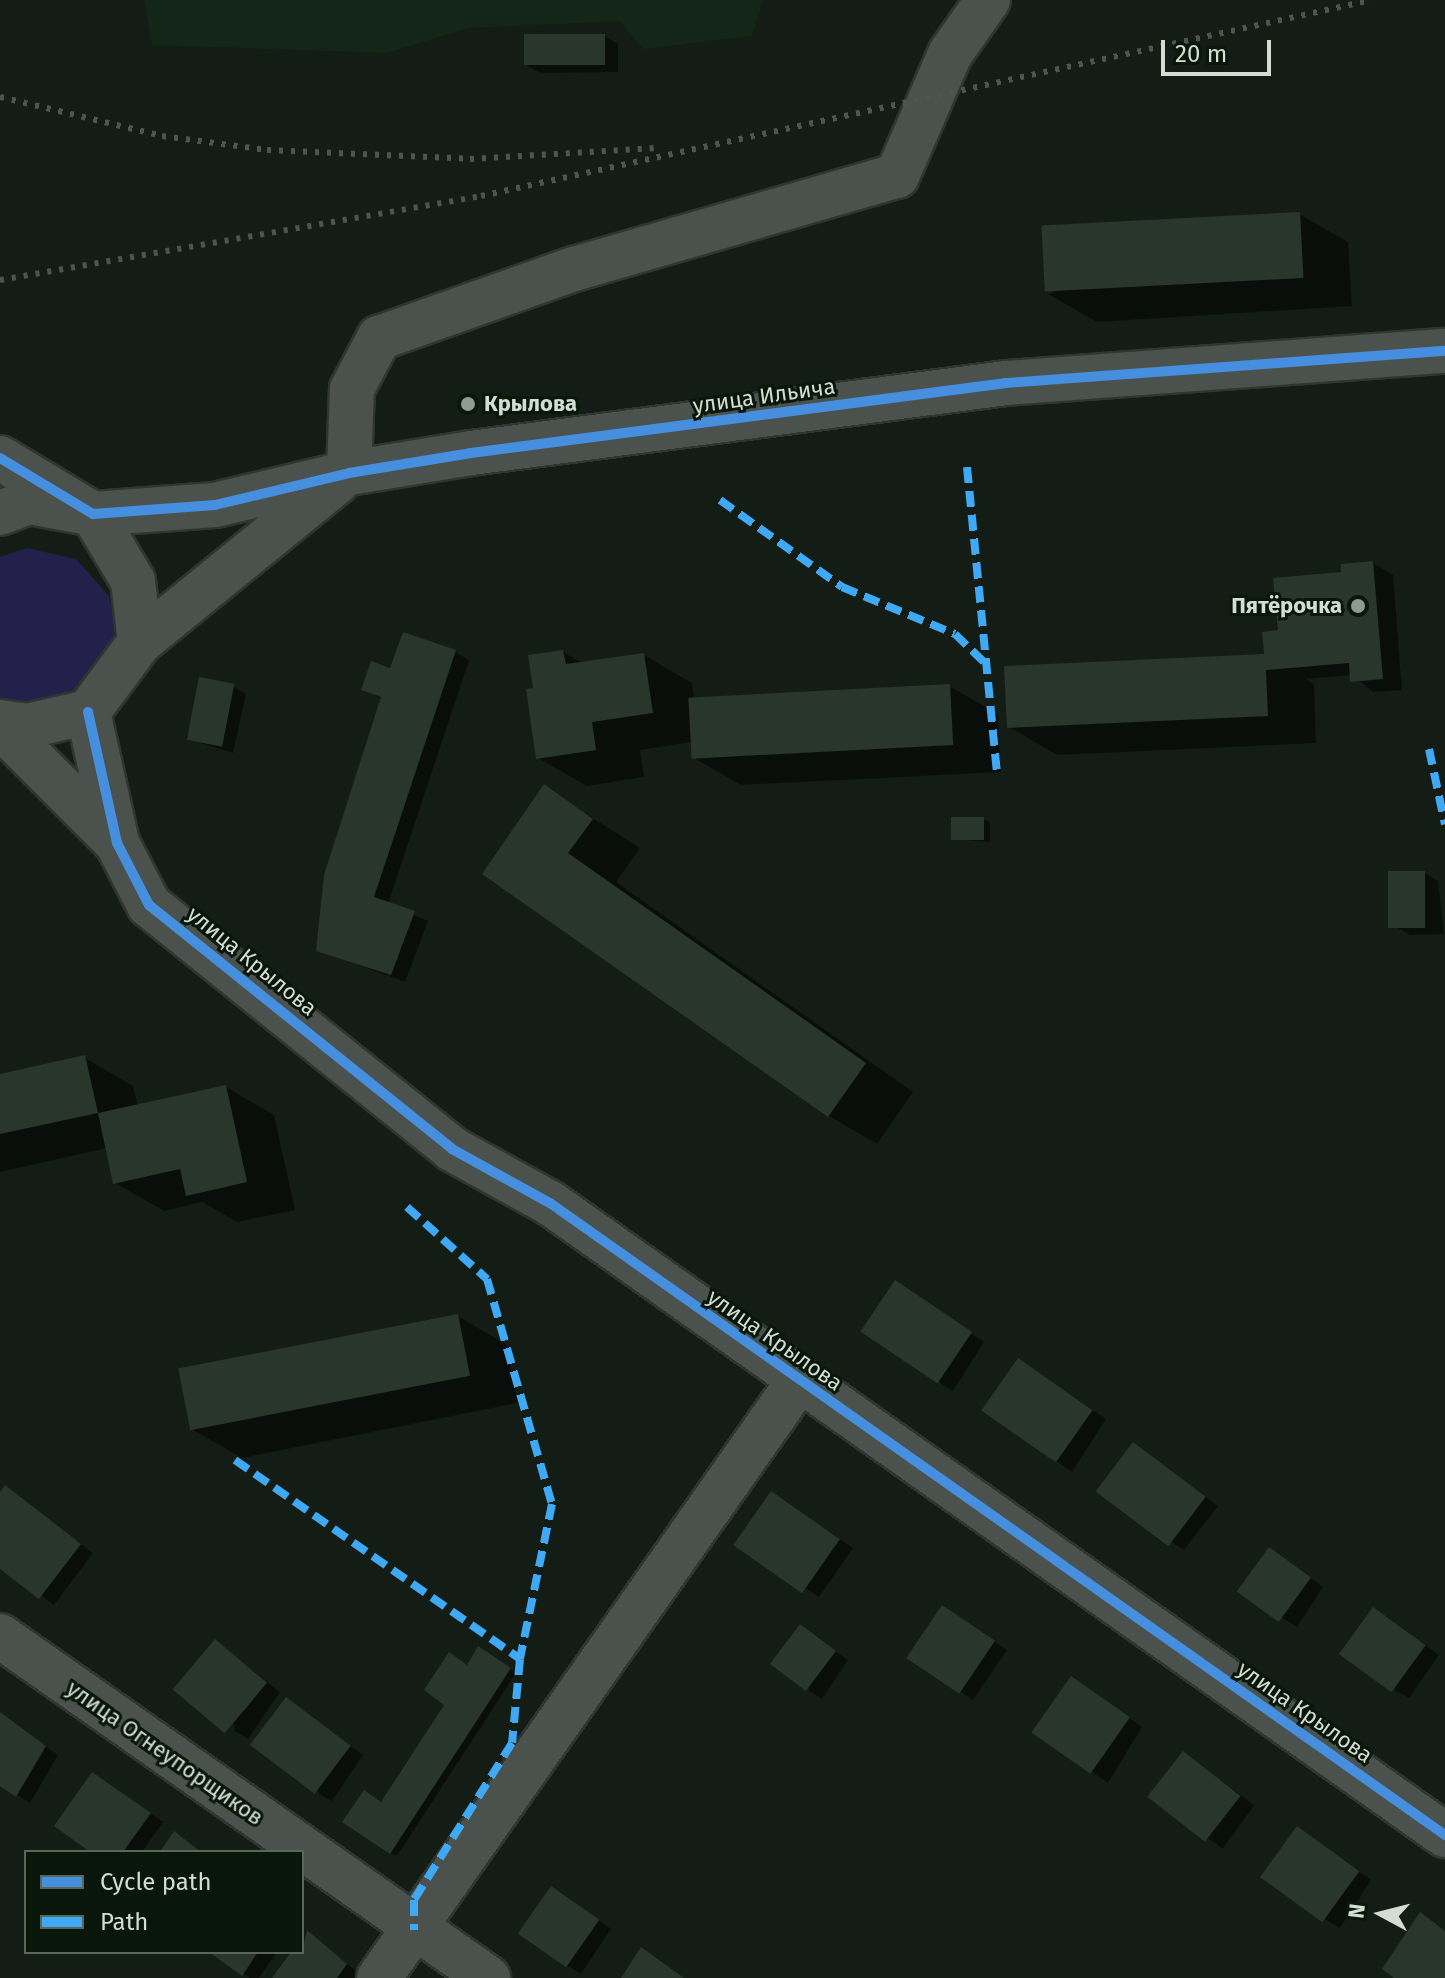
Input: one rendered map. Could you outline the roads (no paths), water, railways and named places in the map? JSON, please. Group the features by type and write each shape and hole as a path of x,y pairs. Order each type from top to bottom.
{"street":[{"path":"0,724 27,726 88,712 140,642 349,473 352,389 379,338 574,269 897,176 950,54 988,0"},
{"name":"улица Ильича","path":"0,513 29,502 93,514 215,505 349,473 1006,383 1445,351"},
{"path":"0,458 93,514 133,581 140,642"},
{"path":"88,712 117,843"},
{"path":"0,724 117,843"},
{"name":"улица Крылова","path":"117,843 149,905 452,1149 550,1203 798,1382 1445,1835"},
{"path":"379,1978 798,1382"},
{"name":"улица Огнеупорщиков","path":"0,1636 301,1850"},
{"name":"улица Огнеупорщиков","path":"304,1852 488,1978"}],"railway":[{"path":"0,280 481,196 1372,0"},
{"path":"0,97 162,136 267,150 470,159 657,148"}],"place":[{"name":"Крылова","path":"468,404"},
{"name":"Пятёрочка","path":"1358,606"}]}
